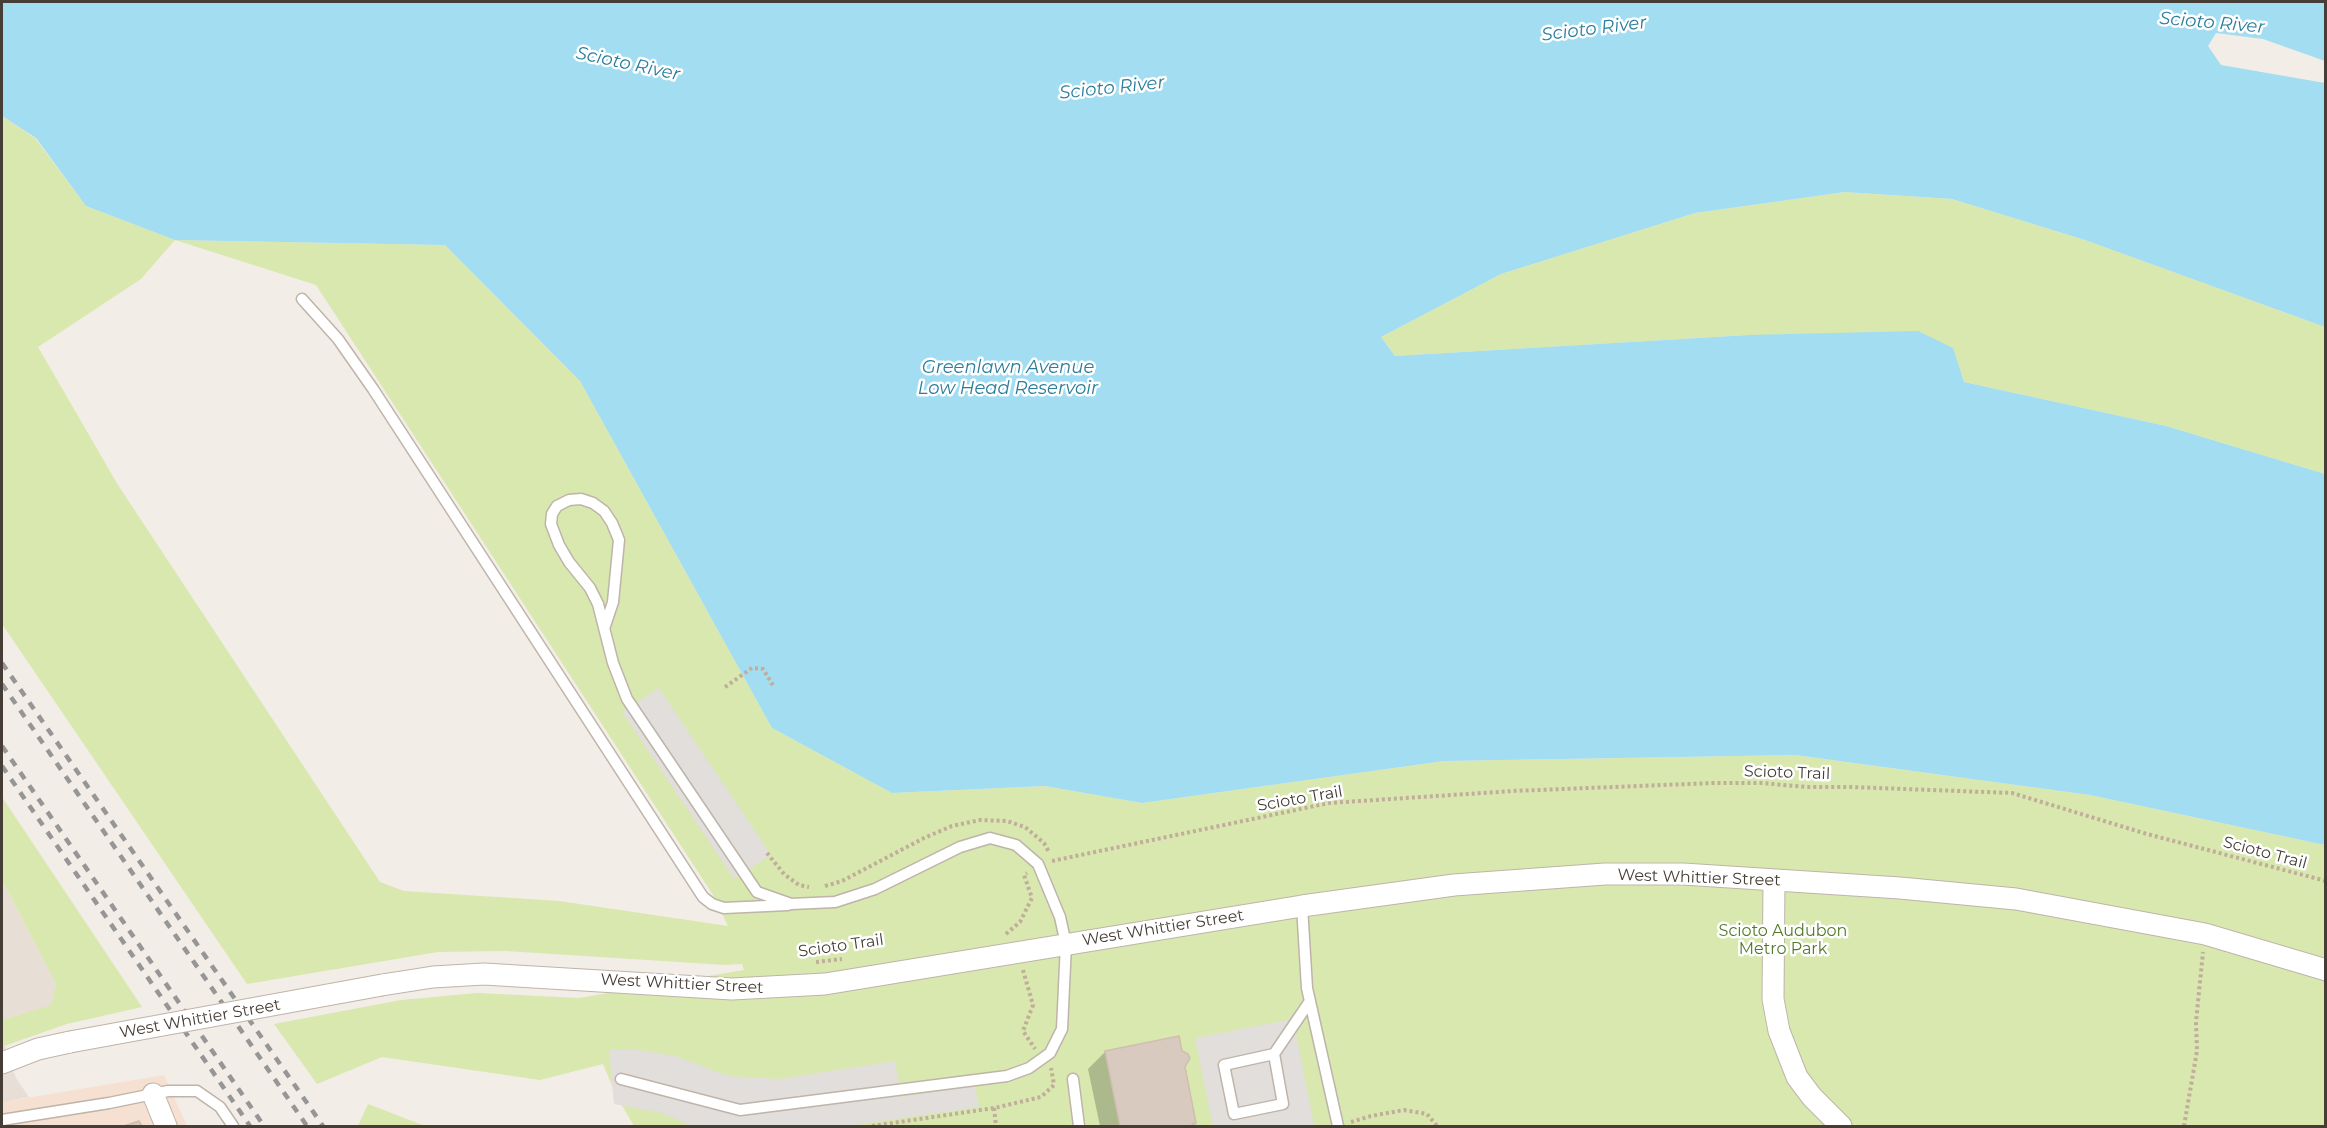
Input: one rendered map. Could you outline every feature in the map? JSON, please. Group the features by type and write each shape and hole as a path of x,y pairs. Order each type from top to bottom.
{"street":[{"name":"West Whittier Street","path":"2,1063 38,1049 70,1042 433,977 484,974 698,987 778,988 825,984 1302,906 1454,885 1605,874 1683,874 1900,888 2016,899 2205,934 2325,970"},
{"path":"1774,880 1773,999 1779,1031 1797,1077 1833,1124"},
{"path":"153,1094 166,1126"}],"lane":[{"path":"302,298 338,339 373,389 704,897 712,904 724,908 835,902 875,889 960,847 990,838 1016,845 1038,864 1060,917 1066,944 1062,1029 1050,1053 1029,1068 1006,1076 740,1110 621,1078"},
{"path":"605,626 613,602 619,540 604,511 593,503 581,499 569,500 557,506 552,514 551,524 559,545 569,562 590,588 598,604 613,663 627,699 757,892 791,904"},
{"path":"1302,906 1307,988 1338,1126"},
{"path":"1274,1054 1283,1104 1234,1114 1224,1065 1274,1054 1310,1001"},
{"path":"1072,1078 1079,1126"},
{"path":"2,1120 168,1091 197,1091 220,1107 233,1126"}],"path":[{"path":"725,687 752,668 763,669 774,687"},
{"name":"Scioto Trail","path":"1038,864 1329,803 1513,791 1762,783 1806,787 2012,793 2147,834 2325,881"},
{"path":"767,853 784,874 799,885 820,888 842,881 952,826 980,820 1007,821 1025,826 1044,843 1053,861"},
{"path":"1005,934 1020,922 1032,898 1024,875 1038,864"},
{"path":"2184,1126 2197,1051 2196,1022 2205,934"},
{"name":"Scioto Trail","path":"810,963 844,958"},
{"path":"994,1108 996,1126"},
{"path":"1349,1123 1404,1110 1427,1114 1437,1126"}],"shaded area":[{"path":"659,688 771,855 734,879 622,712"},
{"path":"2,880 56,984 52,1005 2,1020"},
{"path":"1293,1019 1314,1125 1213,1126 1195,1038"},
{"path":"2,1038 16,1078 29,1097 2,1102"},
{"path":"609,1049 639,1050 675,1056 728,1076 779,1079 895,1061 901,1097 975,1086 979,1107 848,1126 692,1126 662,1113 614,1104"},
{"path":"164,1075 187,1126 2,1126 2,1102"}],"green space":[{"name":"Scioto Audubon Metro Park","path":"2,116 35,138 86,206 175,240 445,245 580,381 772,728 892,793 1045,786 1142,803 1444,761 1795,755 2090,795 2325,845 2325,1126 634,1126 616,1095 603,1064 540,1080 382,1057 317,1084 274,1024 401,1000 477,993 579,998 744,970 742,964 725,965 506,951 438,952 247,984 2,624","holes":["175,240 316,285 713,895 728,926 559,901 404,891 380,882 118,485 38,347 141,279"]},
{"path":"1845,192 1952,199 2085,240 2325,327 2325,474 2166,426 1964,382 1952,348 1749,335 1395,356 1381,337 1501,274 1695,213"},
{"path":"2,797 142,1007 67,1024 4,1046 2,1020 51,1005 56,984 2,880"},
{"path":"368,1104 425,1126 358,1126"}],"water":[{"name":"Greenlawn Avenue Low Head Reservoir","path":"2,2 2325,2 2325,61 2263,39 2216,33 2208,46 2221,65 2325,83 2325,327 2085,240 1952,199 1845,192 1695,213 1501,274 1381,337 1395,356 1749,335 1918,331 1953,348 1964,382 2166,426 2325,474 2325,845 2090,795 1795,755 1444,761 1142,803 1045,786 892,793 772,728 580,381 445,245 175,240 86,206 36,138 2,116"}],"building":[{"path":"1179,1036 1182,1051 1190,1058 1185,1067 1196,1123 1192,1124 1197,1126 1120,1126 1105,1051"},
{"path":"139,1121 142,1126 124,1126"}],"railway":[{"path":"2,663 323,1126"},
{"path":"2,684 307,1126"},
{"path":"2,746 264,1126"},
{"path":"2,766 250,1126"}],"water label":[{"name":"Scioto River","path":"2212,23"},
{"name":"Scioto River","path":"1594,29"},
{"name":"Scioto River","path":"628,64"},
{"name":"Scioto River","path":"1112,88"}]}
